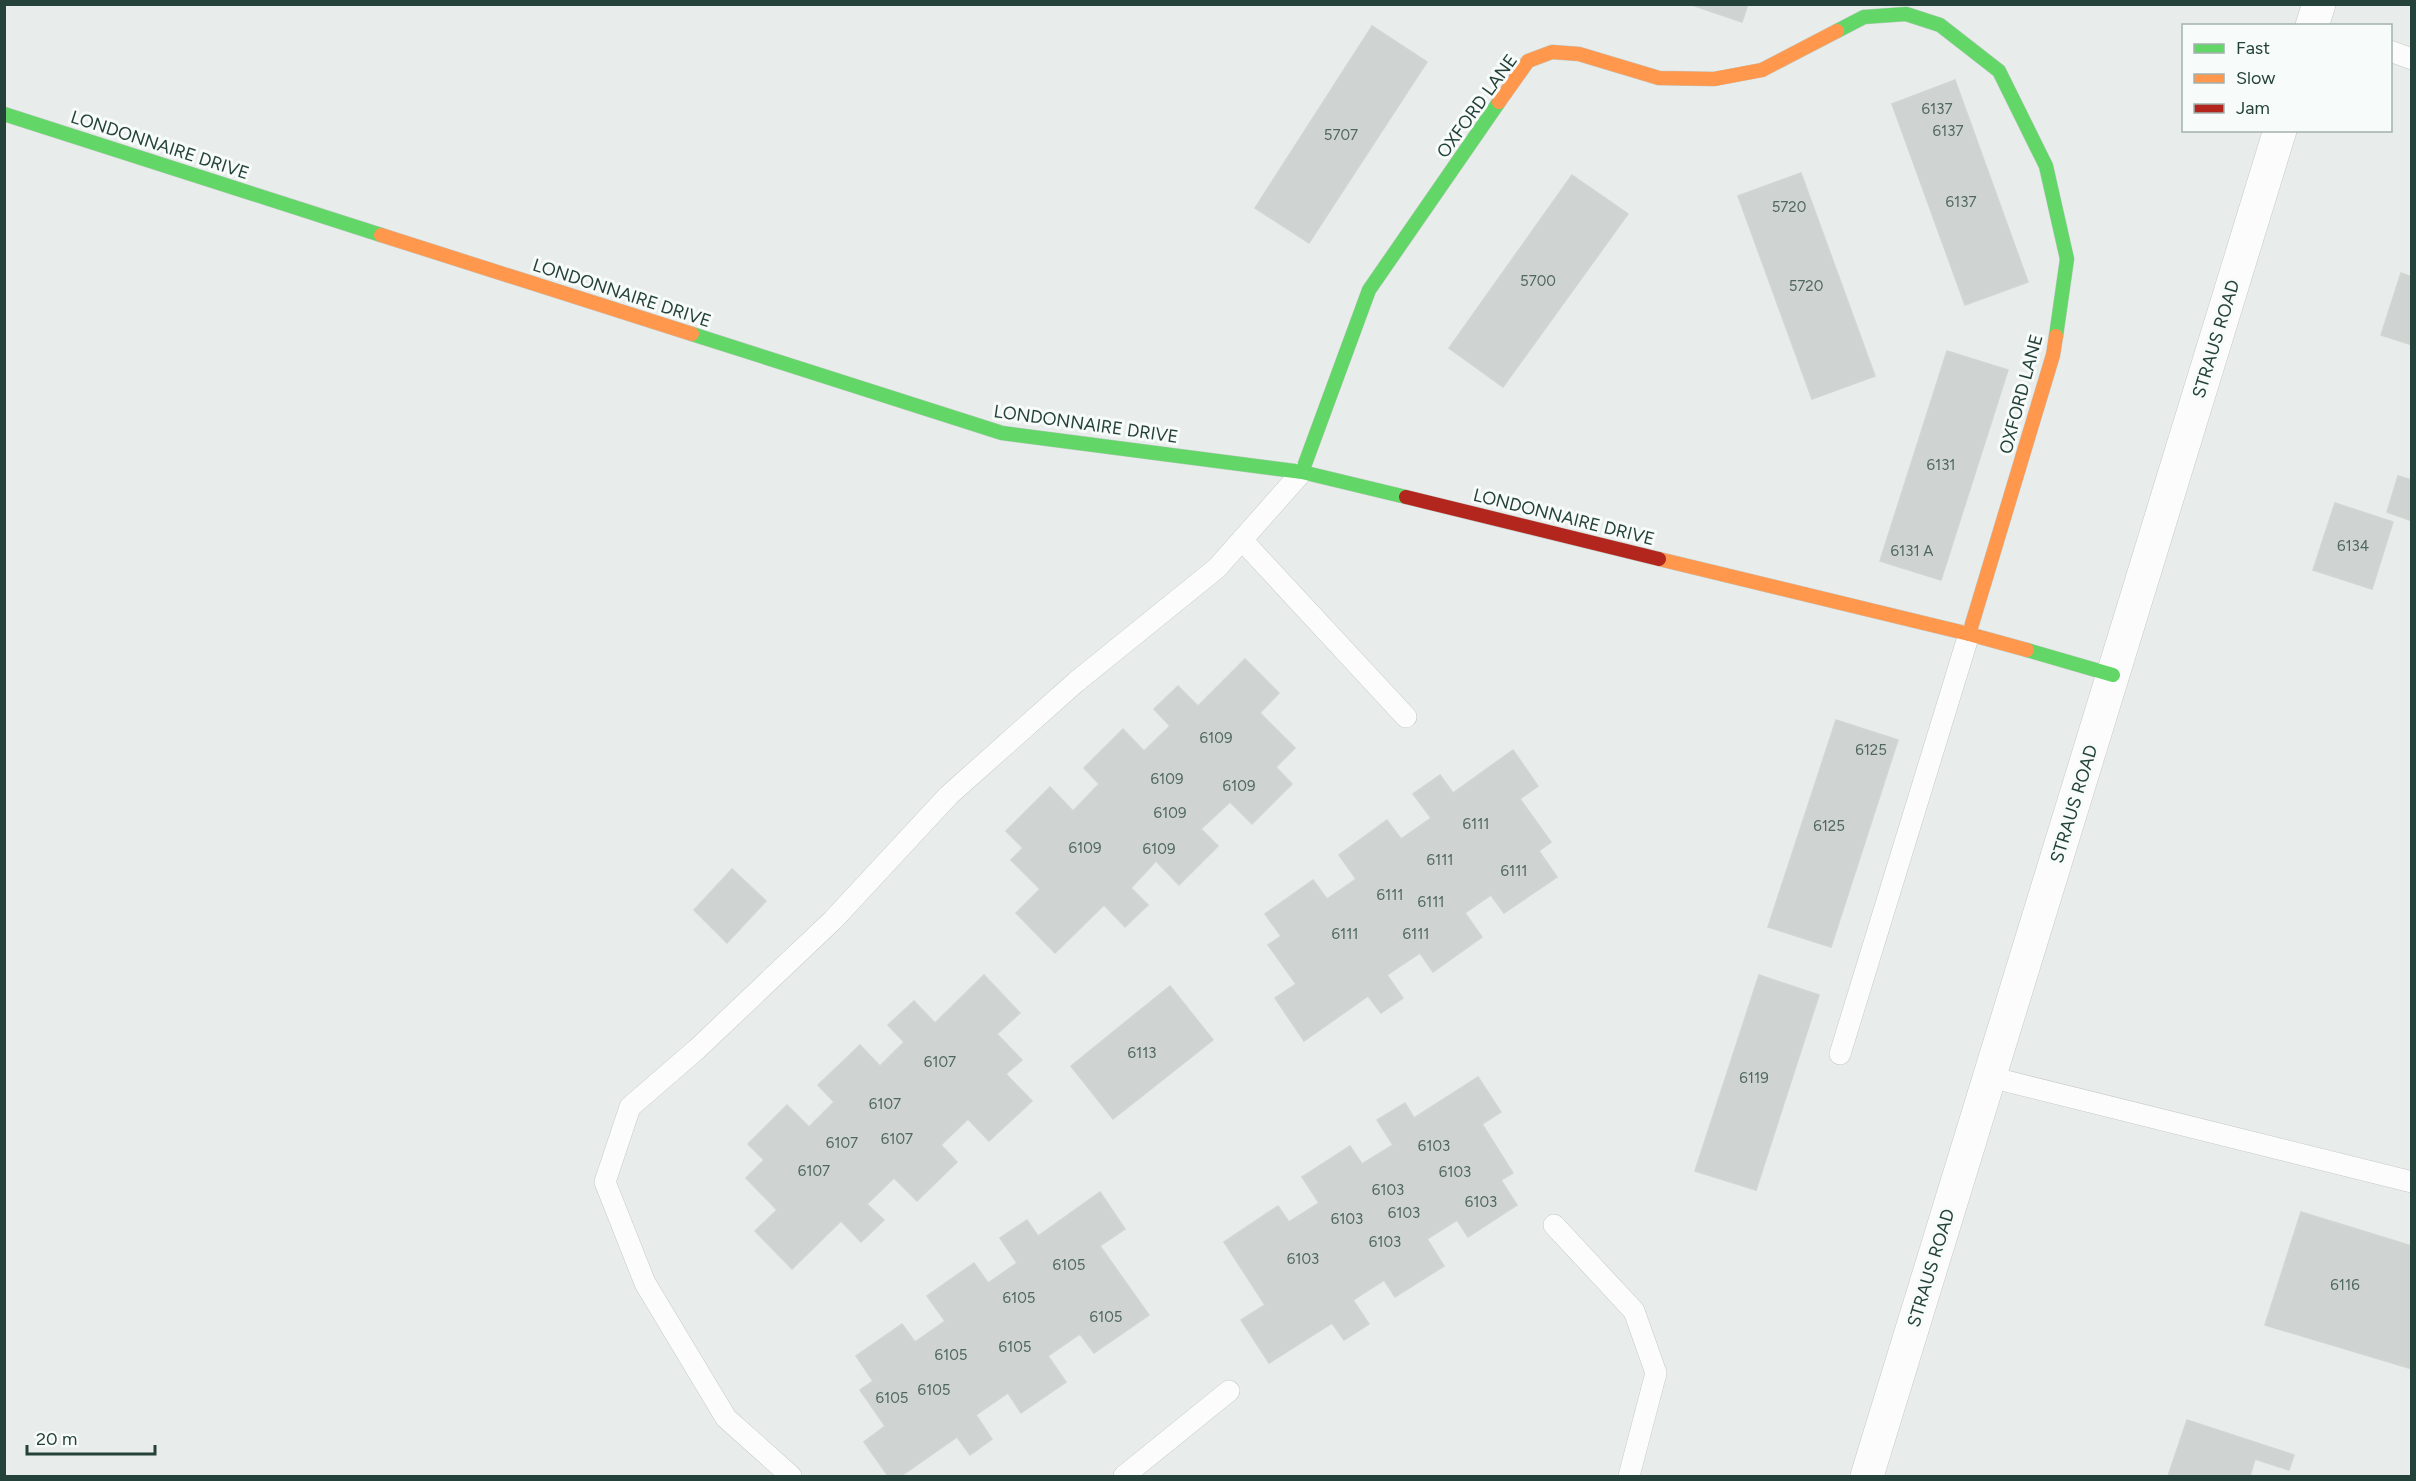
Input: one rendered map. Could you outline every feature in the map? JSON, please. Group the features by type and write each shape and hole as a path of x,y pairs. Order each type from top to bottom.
{"street":[{"name":"OXFORD LANE","path":"1302,472 1369,290 1528,62 1552,52 1579,54 1659,78 1714,79 1762,70 1864,17 1906,14 1940,25 1998,71 2046,166 2067,259 2053,355 1969,634"},
{"name":"LONDONNAIRE DRIVE","path":"4,114 1002,433 1302,472 1969,634 2113,675"},
{"name":"STRAUS ROAD","path":"1867,1476 2279,132"}],"lane":[{"path":"2392,51 2412,59"},
{"path":"791,1476 726,1418 645,1283 605,1182 630,1107 697,1049 833,920 949,795 1076,682 1217,568 1302,472"},
{"path":"1242,540 1406,717"},
{"path":"1840,1054 1969,634"},
{"path":"1990,1077 2412,1182"},
{"path":"1554,1226 1634,1311 1656,1373 1629,1476"},
{"path":"1124,1476 1229,1392"}],"building":[{"path":"1689,4 1748,4 1742,22"},
{"path":"1372,26 1427,62 1309,243 1255,208"},
{"path":"1955,80 2028,282 1965,305 1892,104"},
{"path":"1801,173 1875,376 1812,399 1738,196"},
{"path":"1572,175 1628,214 1503,387 1449,348"},
{"path":"2401,273 2412,277 2412,345 2381,335"},
{"path":"1947,351 2008,370 1941,580 1880,561"},
{"path":"2398,476 2412,480 2412,521 2387,512"},
{"path":"2335,503 2393,522 2372,589 2313,570"},
{"path":"1245,659 1279,693 1260,713 1295,748 1276,767 1292,784 1252,824 1230,802 1201,829 1218,846 1179,885 1156,861 1131,888 1148,905 1125,927 1104,905 1055,953 1016,913 1040,889 1011,860 1023,848 1006,831 1050,787 1073,811 1099,784 1084,768 1123,729 1144,751 1170,726 1154,709 1178,686 1198,706"},
{"path":"1836,720 1898,740 1831,947 1768,927"},
{"path":"1513,750 1538,786 1520,799 1551,842 1539,851 1557,877 1504,913 1491,895 1465,913 1482,937 1433,972 1420,953 1387,975 1403,998 1381,1013 1368,996 1304,1041 1275,998 1296,984 1268,945 1281,936 1265,914 1313,880 1327,899 1356,879 1339,855 1387,820 1401,839 1431,818 1413,794 1440,775 1453,793"},
{"path":"732,869 766,901 727,943 694,910"},
{"path":"984,975 1020,1013 997,1034 1022,1060 1006,1074 1032,1101 989,1141 968,1119 941,1145 957,1162 917,1201 894,1178 867,1204 884,1220 861,1242 841,1221 792,1269 755,1231 777,1210 746,1178 764,1160 748,1144 787,1105 809,1127 834,1102 818,1085 860,1045 880,1066 904,1042 888,1025 914,1001 935,1023"},
{"path":"1759,975 1819,995 1756,1190 1695,1171"},
{"path":"1170,986 1213,1040 1113,1119 1071,1066"},
{"path":"1478,1077 1501,1112 1482,1124 1513,1173 1501,1180 1517,1205 1468,1237 1457,1220 1427,1239 1444,1266 1395,1297 1384,1280 1353,1300 1369,1324 1344,1340 1332,1323 1269,1363 1241,1320 1265,1305 1224,1242 1278,1206 1289,1222 1319,1203 1302,1177 1350,1146 1362,1164 1393,1145 1377,1120 1405,1103 1414,1118"},
{"path":"1100,1192 1125,1229 1100,1246 1149,1315 1094,1353 1080,1334 1048,1356 1066,1382 1021,1413 1008,1393 976,1415 992,1439 970,1455 957,1437 901,1476 888,1476 864,1442 885,1426 860,1390 873,1381 856,1356 902,1324 915,1342 945,1321 927,1296 974,1263 988,1283 1017,1263 1000,1238 1027,1220 1038,1236"},
{"path":"2301,1212 2412,1246 2412,1369 2265,1325"},
{"path":"2187,1420 2294,1455 2289,1470 2255,1459 2250,1476 2168,1476"}],"traffic: fast":[{"path":"1837,31 1864,17 1906,14 1940,25 1999,71 2046,166 2067,259 2056,336"},
{"path":"1302,472 1369,290 1499,102"},
{"path":"4,114 381,235"},
{"path":"692,334 1002,433 1302,472 1406,497"},
{"path":"2027,650 2113,675"}],"traffic: slow":[{"path":"1499,102 1528,61 1552,52 1579,54 1659,78 1714,79 1762,70 1837,31"},
{"path":"381,235 692,334"},
{"path":"1969,634 2053,355 2056,336"},
{"path":"1659,559 2027,650"}],"traffic: jam":[{"path":"1406,497 1659,559"}]}
